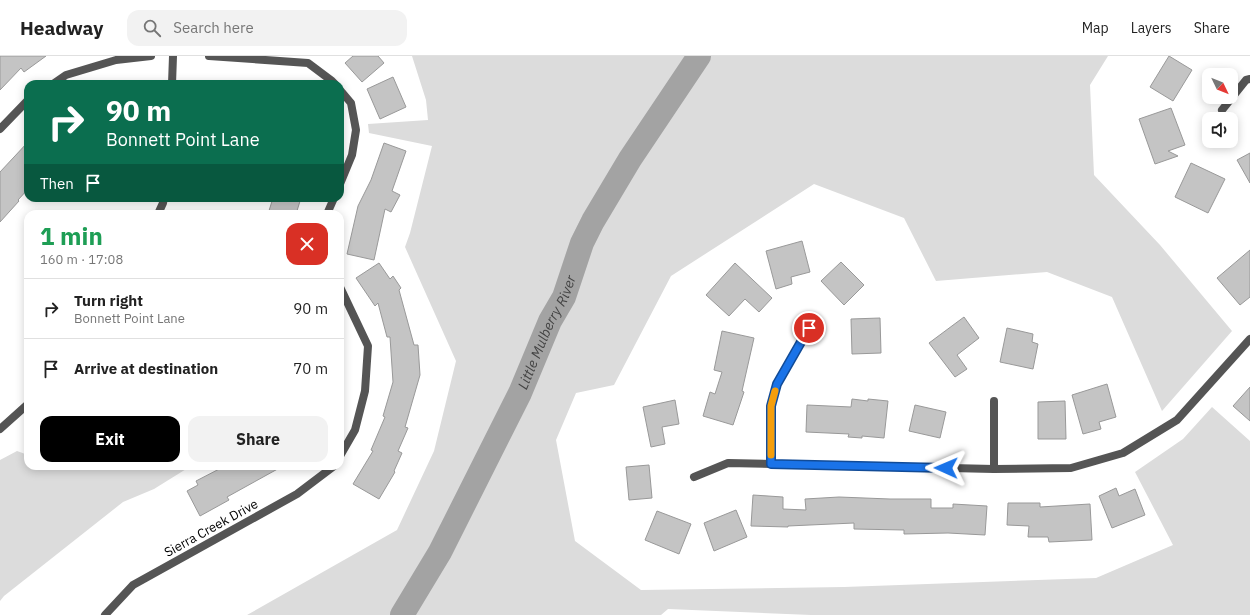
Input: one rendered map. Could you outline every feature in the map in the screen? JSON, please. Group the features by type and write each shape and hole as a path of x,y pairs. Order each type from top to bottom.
{"street":[{"path":"60,80 66,76 116,60 151,56"},
{"path":"172,80 174,56"},
{"path":"209,56 308,63 331,80"},
{"path":"1222,110 1246,80 1250,79"},
{"path":"344,95 351,103 356,130 352,155 344,174"},
{"path":"0,129 24,104"},
{"path":"344,295 368,346 365,391 355,430 344,449"},
{"path":"771,464 771,406 777,384 809,328"},
{"path":"694,476 728,463 994,470 1071,468 1123,453 1177,420 1250,339"},
{"path":"994,401 994,470"},
{"path":"0,429 24,408"},
{"name":"Sierra Creek Drive","path":"105,615 133,585 297,494 329,470"}],"shaded area":[{"path":"412,56 1108,56 1090,85 1094,175 1160,245 1232,331 1162,411 1112,297 1047,272 936,281 904,218 814,184 671,276 614,385 576,393 556,440 575,541 641,590 844,587 1096,578 1173,545 1135,472 1183,439 1212,407 1250,441 1250,615 811,615 668,609 661,615 247,615 397,530 434,451 456,361 405,247 410,233 432,146 369,133 368,124 428,120 426,100"},
{"path":"17,451 24,454 24,470 185,470 154,489 123,502 4,596 0,601 0,460"}],"building":[{"path":"0,56 46,56 24,72 21,68 0,90"},
{"path":"353,56 378,56 384,63 362,82 345,63"},
{"path":"1169,56 1192,70 1173,101 1150,87"},
{"path":"393,77 406,107 380,119 367,89"},
{"path":"1171,108 1185,145 1168,151 1178,156 1155,164 1139,119"},
{"path":"384,143 406,151 392,191 400,195 391,212 385,209 374,260 347,254 358,206 371,180"},
{"path":"24,146 24,193 0,222 0,172"},
{"path":"1250,153 1250,183 1237,160"},
{"path":"1191,163 1225,179 1208,213 1175,197"},
{"path":"272,202 300,202 297,210 269,210"},
{"path":"802,241 810,272 791,277 792,284 776,289 766,251"},
{"path":"1250,250 1250,297 1240,305 1217,278"},
{"path":"841,262 864,285 844,305 821,281"},
{"path":"379,263 390,279 393,276 401,288 399,290 414,345 418,345 420,375 405,427 408,428 398,451 402,453 394,471 395,472 379,499 353,484 373,451 371,450 385,417 383,416 393,382 390,337 387,337 378,303 375,306 356,278"},
{"path":"735,263 772,298 759,312 745,299 729,316 706,295"},
{"path":"964,317 979,338 957,355 967,369 955,377 929,343"},
{"path":"880,318 881,353 852,354 851,319"},
{"path":"1007,328 1033,334 1032,342 1038,344 1033,369 1000,362"},
{"path":"722,331 754,338 742,391 744,392 733,425 703,416 710,392 715,394 722,372 714,370"},
{"path":"1107,384 1116,417 1099,422 1101,429 1083,434 1072,395"},
{"path":"1250,387 1250,421 1233,406"},
{"path":"852,399 888,401 884,438 862,436 862,438 848,437 849,434 806,432 807,405 851,407"},
{"path":"675,400 679,424 662,427 665,444 651,447 643,407"},
{"path":"1065,401 1066,439 1038,439 1038,402"},
{"path":"915,405 946,412 940,438 909,431"},
{"path":"649,465 652,498 629,500 626,467"},
{"path":"217,470 276,470 227,497 229,500 200,516 187,491 198,485 196,481"},
{"path":"1116,488 1119,496 1135,489 1145,515 1112,528 1099,496"},
{"path":"753,495 783,497 783,509 806,510 805,499 839,497 931,499 931,508 953,508 953,504 987,506 985,535 948,533 904,534 904,530 854,529 854,523 788,527 751,526"},
{"path":"1008,503 1040,503 1040,507 1090,504 1092,540 1049,542 1048,537 1028,537 1029,526 1007,525"},
{"path":"736,510 747,537 714,551 704,523"},
{"path":"657,511 691,524 679,554 645,540"}],"waterway":[{"name":"Little Mulberry River","path":"402,615 440,552 520,393 550,321 564,297 582,243 593,221 630,159 699,56"}],"slow traffic":[{"path":"771,455 771,406 775,391"}],"route":[{"path":"809,328 777,384 771,406 771,464 946,468"}]}
